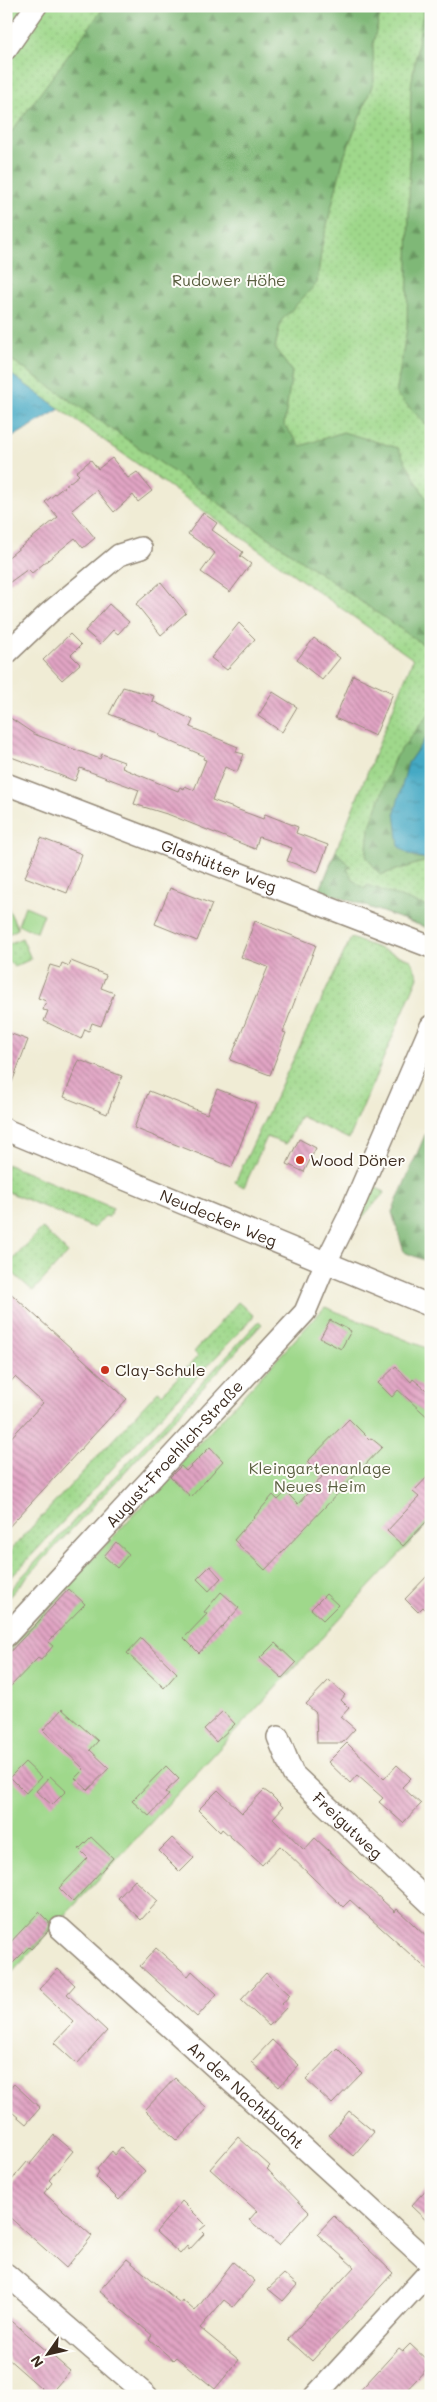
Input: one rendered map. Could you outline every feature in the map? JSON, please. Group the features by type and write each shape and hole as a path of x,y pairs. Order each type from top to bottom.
{"street":[{"path":"6,49 36,6"},
{"path":"6,654 50,613 120,555 140,548"},
{"name":"Glashütter Weg","path":"6,784 431,947"},
{"name":"August-Froehlich-Straße","path":"6,1636 305,1312 326,1262 349,1216 431,1026"},
{"name":"Neudecker Weg","path":"6,1130 431,1306"},
{"name":"Freigutweg","path":"278,1737 293,1774 431,1904"},
{"name":"An der Nachtbucht","path":"60,1928 431,2264"},
{"path":"315,2396 431,2270"},
{"path":"6,2274 147,2396"}],"green space":[{"name":"Rudower Höhe","path":"6,6 431,6 431,929 320,890 413,659 6,371"},
{"name":"Rudower Höhe","path":"105,6 382,6 373,44 374,81 344,157 322,245 317,283 281,321 275,348 292,372 284,425 301,446 343,432 398,448 424,495 431,503 431,650 6,356 6,139"},
{"path":"424,6 431,6 431,429 396,394 407,328 411,86"},
{"path":"431,711 431,730 408,763 410,855 430,860 380,875 366,856 369,829 395,757"},
{"path":"336,851 351,867 347,868 352,878 362,887 366,889 367,885 431,908 431,929 320,890"},
{"path":"6,904 18,929 6,935"},
{"path":"25,906 44,914 37,932 18,925"},
{"path":"22,938 31,959 14,967 6,959 6,945"},
{"path":"351,938 411,960 418,977 349,1139 300,1116 286,1144 267,1137 244,1187 235,1182"},
{"path":"431,1121 431,1263 404,1252 392,1212"},
{"path":"6,1164 113,1208 109,1217 105,1216 94,1228 6,1191"},
{"path":"372,1186 385,1192 358,1222"},
{"path":"42,1228 68,1253 33,1291 6,1267"},
{"path":"238,1302 254,1316 6,1583 6,1555 158,1391 162,1394 198,1356 194,1352"},
{"name":"Kleingartenanlage Neues Heim","path":"325,1307 431,1350 431,1520 6,1979 6,1653"},
{"path":"259,1321 262,1324 6,1600 6,1594"}],"water":[{"path":"6,371 60,409 6,441"},
{"path":"431,730 430,860 410,855 399,847 395,812 408,763"}],"building":[{"path":"112,458 128,478 137,472 152,491 138,502 133,495 114,512 96,490 72,510 95,538 83,548 75,538 32,573 28,569 6,585 6,559 58,517 45,502 79,475 76,472 91,460 98,469"},
{"path":"203,513 217,523 212,530 243,552 240,556 251,564 230,592 201,572 215,553 188,534"},
{"path":"161,582 186,613 161,635 136,604"},
{"path":"109,604 129,622 118,634 113,630 100,644 85,631"},
{"path":"239,623 255,639 227,670 211,658"},
{"path":"70,634 81,645 71,655 80,664 62,680 43,660"},
{"path":"314,638 340,658 322,680 297,660"},
{"path":"353,675 393,693 375,736 335,718"},
{"path":"123,687 154,696 152,701 193,720 190,727 238,747 236,752 244,754 237,772 225,767 212,800 263,819 265,814 298,827 296,833 328,845 318,872 287,861 292,848 259,837 255,849 170,815 134,804 139,790 80,768 75,781 6,755 6,715 34,734 100,759 102,754 124,762 122,768 178,791 180,787 184,789 185,786 194,790 206,760 203,759 204,756 159,736 160,734 109,714"},
{"path":"273,692 297,707 282,732 258,716"},
{"path":"41,838 82,854 67,893 25,877"},
{"path":"170,888 212,904 197,941 155,924"},
{"path":"255,921 316,945 283,1032 286,1033 270,1075 230,1060 268,967 241,957"},
{"path":"71,961 106,975 101,988 114,993 101,1026 92,1023 89,1031 85,1029 81,1039 44,1021 48,1011 43,1010 46,1001 38,998 50,965 60,968 62,963 69,966"},
{"path":"6,1032 28,1040 8,1093 6,1093"},
{"path":"79,1060 122,1076 107,1114 64,1097"},
{"path":"217,1089 256,1104 232,1167 134,1128 149,1091 207,1114"},
{"name":"Wood Döner","path":"299,1139 316,1148 304,1172 287,1164"},
{"path":"6,1289 127,1399 6,1530 6,1443 43,1403 15,1377 6,1387"},
{"path":"330,1320 351,1331 341,1349 320,1338"},
{"path":"396,1366 411,1382 413,1379 431,1394 431,1420 398,1390 392,1397 378,1383"},
{"path":"349,1419 369,1439 371,1438 382,1447 265,1570 234,1540 273,1495 278,1500 286,1492 298,1504 322,1477 307,1462"},
{"path":"210,1447 223,1461 191,1497 170,1477 181,1466 186,1471"},
{"path":"431,1473 431,1517 403,1546 387,1531 419,1497 413,1492"},
{"path":"116,1542 129,1554 117,1568 104,1556"},
{"path":"210,1566 221,1578 209,1591 197,1579"},
{"path":"431,1572 431,1615 423,1607 418,1612 405,1599"},
{"path":"69,1589 85,1604 48,1642 53,1646 41,1660 38,1658 6,1691 6,1656"},
{"path":"221,1592 239,1608 199,1653 184,1638 207,1614 204,1612"},
{"path":"326,1594 338,1605 323,1620 311,1609"},
{"path":"141,1638 177,1673 164,1688 127,1653"},
{"path":"275,1643 296,1663 282,1678 260,1658"},
{"path":"329,1680 345,1695 341,1700 349,1708 341,1717 355,1729 342,1743 317,1743 316,1713 306,1704"},
{"path":"62,1709 98,1741 90,1750 109,1768 88,1790 75,1778 84,1769 43,1730"},
{"path":"223,1711 235,1724 216,1742 204,1729"},
{"path":"347,1743 384,1779 397,1765 411,1778 402,1787 421,1804 403,1823 379,1802 383,1798 357,1775 350,1783 328,1762"},
{"path":"25,1762 41,1777 26,1793 10,1777"},
{"path":"166,1766 179,1779 165,1792 169,1795 149,1816 132,1801"},
{"path":"50,1776 66,1791 52,1805 36,1791"},
{"path":"218,1790 242,1813 264,1790 271,1795 283,1807 273,1818 304,1850 315,1838 395,1912 397,1909 431,1941 431,1973 350,1900 343,1907 280,1846 262,1865 222,1829 220,1832 198,1810"},
{"path":"91,1837 113,1858 73,1902 59,1888 88,1858 79,1849"},
{"path":"172,1838 194,1858 180,1872 159,1851"},
{"path":"135,1880 158,1901 141,1920 118,1898"},
{"path":"39,1912 49,1922 48,1931 31,1949 29,1947 6,1970 6,1947"},
{"path":"156,1948 188,1976 192,1971 217,1994 197,2017 140,1966"},
{"path":"58,1969 75,1985 67,1994 107,2031 77,2064 54,2043 74,2022 39,1989"},
{"path":"266,1973 290,1995 282,2004 286,2008 269,2026 241,2000"},
{"path":"272,2040 299,2065 279,2087 251,2062"},
{"path":"337,2048 362,2073 332,2104 306,2080"},
{"path":"175,2078 207,2108 177,2141 145,2110"},
{"path":"14,2084 40,2108 26,2124 6,2107 6,2093"},
{"path":"349,2111 374,2132 353,2156 329,2135"},
{"path":"54,2135 73,2151 49,2180 52,2183 44,2193 92,2236 66,2268 6,2214 6,2187 27,2162 30,2164"},
{"path":"238,2137 270,2166 267,2169 309,2212 279,2245 249,2220 257,2211 210,2169"},
{"path":"121,2148 145,2171 119,2200 96,2177 99,2172 97,2169 112,2151 115,2155"},
{"path":"431,2184 431,2225 411,2206"},
{"path":"182,2201 206,2225 200,2230 204,2234 189,2250 187,2246 180,2254 156,2232"},
{"path":"334,2216 393,2273 312,2361 288,2339 354,2267 317,2234"},
{"path":"127,2259 180,2303 182,2300 195,2311 233,2262 255,2281 233,2307 224,2300 200,2328 239,2360 215,2389 176,2357 173,2360 149,2339 152,2335 99,2291"},
{"path":"284,2274 297,2285 283,2301 268,2289"},
{"path":"6,2316 70,2371 49,2395 6,2357"},
{"path":"410,2344 431,2364 401,2396 355,2396 399,2348 403,2351"}],"place":[{"name":"Wood Döner","path":"300,1160"},
{"name":"Clay-Schule","path":"105,1370"}]}
